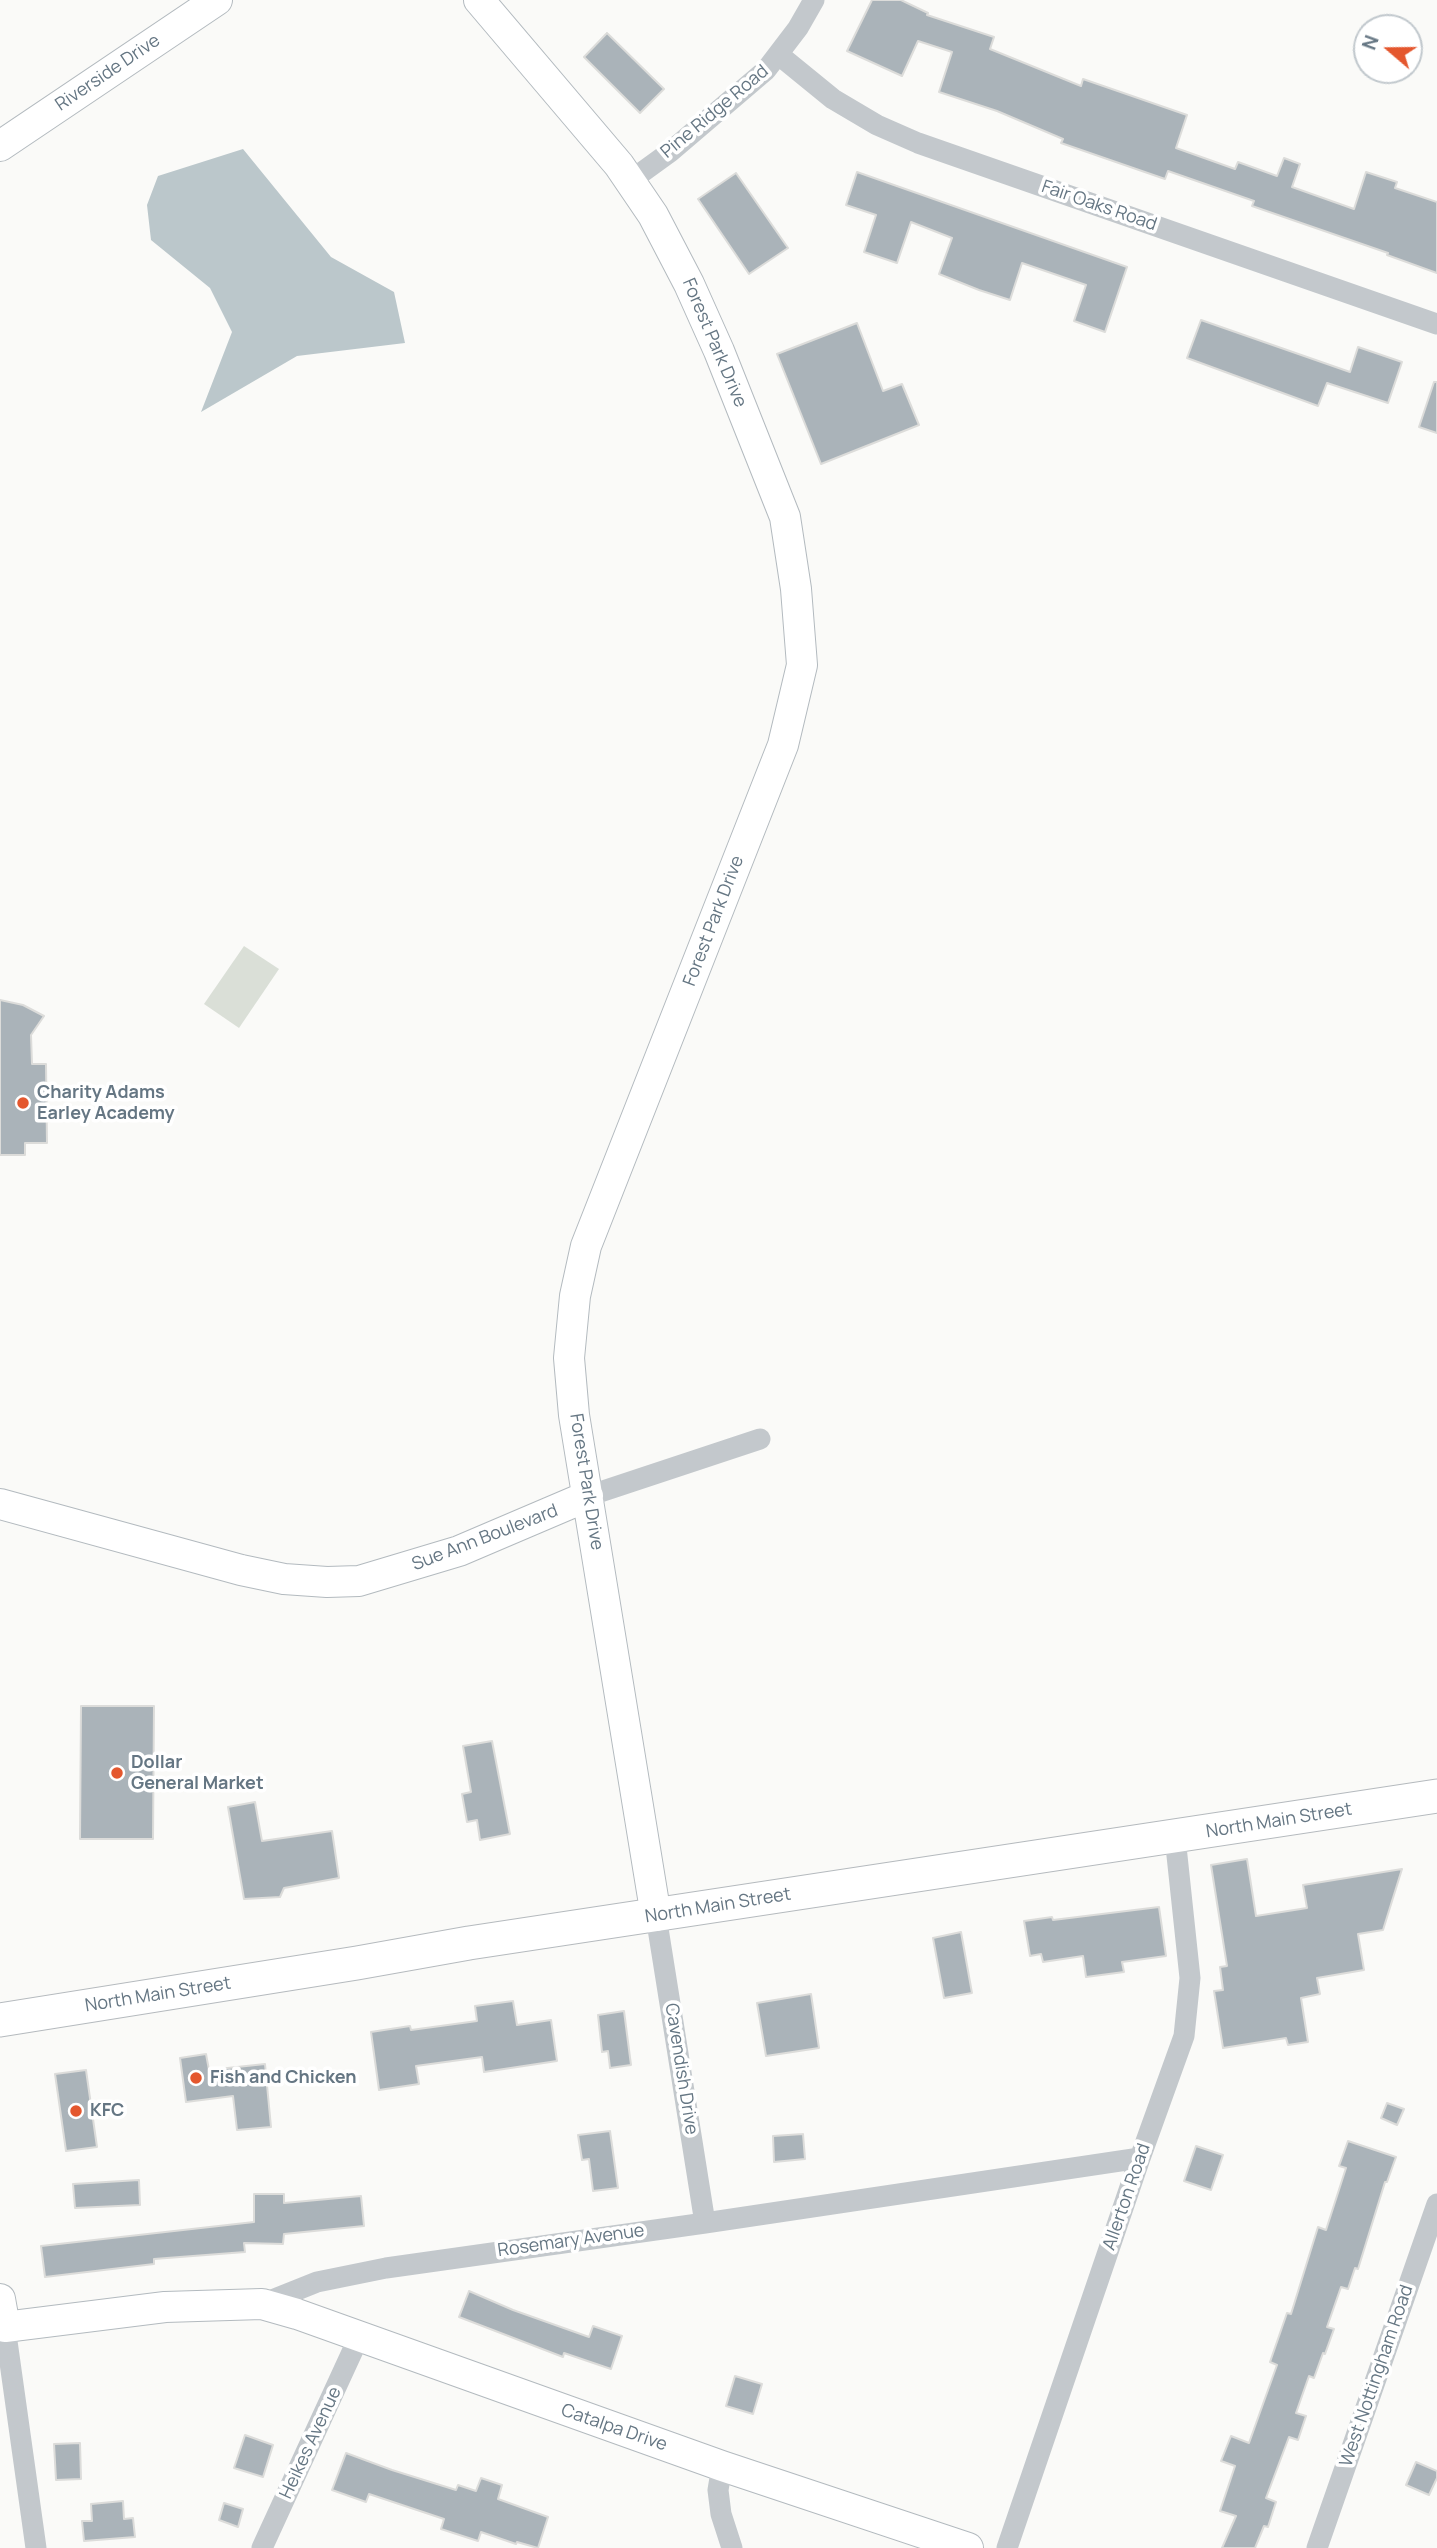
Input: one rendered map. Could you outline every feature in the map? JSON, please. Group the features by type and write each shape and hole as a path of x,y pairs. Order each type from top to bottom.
{"main road":[{"name":"North Main Street","path":"0,2020 469,1943 1437,1796"}],"street":[{"name":"Riverside Drive","path":"3,137 216,0"},
{"name":"Forest Park Drive","path":"479,0 630,181 653,215 689,284 719,351 785,517 796,589 802,664 783,745 586,1246 575,1296 569,1358 575,1415 656,1916"},
{"name":"Pine Ridge Road","path":"630,181 747,89 779,55 814,0"},
{"name":"Fair Oaks Road","path":"779,55 833,99 877,125 918,143 1437,324"},
{"name":"Sue Ann Boulevard","path":"0,1504 241,1570 284,1579 359,1581 447,1555 588,1496 760,1439"},
{"name":"Allerton Road","path":"1007,2548 1184,2036 1190,1996 1183,1894 1175,1837"},
{"name":"Cavendish Drive","path":"656,1916 705,2223"},
{"name":"Rosemary Avenue","path":"2,2313 262,2304 317,2282 386,2267 1140,2158"},
{"name":"West Nottingham Road","path":"1317,2548 1437,2204"},
{"name":"Catalpa Drive","path":"262,2304 722,2466 968,2548"},
{"path":"2,2313 36,2548"},
{"name":"Heikes Avenue","path":"262,2548 359,2337"},
{"path":"722,2466 718,2490 721,2514 732,2548"}],"shaded area":[{"path":"243,149 331,257 394,292 405,343 297,356 201,412 232,332 210,288 151,240 147,205 158,176"},
{"path":"244,946 279,969 239,1028 204,1004"}],"building":[{"path":"872,0 901,0 928,13 927,15 994,37 990,49 1081,86 1083,79 1187,115 1176,148 1235,169 1238,162 1277,176 1284,158 1300,164 1292,187 1354,209 1366,172 1397,182 1395,188 1437,202 1437,273 1387,255 1388,253 1252,206 1254,201 1168,171 1165,179 1061,143 1063,139 997,111 939,92 952,52 918,41 902,76 847,51"},
{"path":"607,33 664,89 640,113 584,57"},
{"path":"857,172 1127,267 1105,332 1074,321 1086,285 1022,263 1010,300 979,290 939,274 952,238 911,222 897,263 864,252 876,215 846,205"},
{"path":"736,173 788,248 749,274 698,199"},
{"path":"1201,320 1350,372 1358,347 1402,362 1388,403 1327,383 1318,406 1187,358"},
{"path":"857,323 883,391 902,384 919,425 821,464 777,354"},
{"path":"1434,382 1437,382 1437,433 1419,427"},
{"name":"Charity Adams Earley Academy","path":"0,1000 23,1005 44,1016 31,1035 32,1064 46,1064 47,1143 25,1143 25,1155 0,1155"},
{"name":"Dollar General Market","path":"81,1706 154,1706 153,1839 80,1839"},
{"path":"492,1741 510,1834 480,1840 477,1820 467,1822 462,1794 471,1792 463,1746"},
{"path":"255,1802 262,1841 332,1831 339,1878 284,1888 280,1897 244,1899 228,1807"},
{"path":"1247,1859 1256,1916 1307,1908 1303,1885 1402,1869 1383,1930 1358,1934 1364,1970 1317,1978 1320,1994 1301,1998 1308,2042 1288,2045 1286,2038 1223,2048 1214,1991 1223,1990 1220,1967 1227,1966 1211,1865"},
{"path":"1159,1907 1166,1956 1122,1962 1124,1972 1086,1977 1083,1956 1043,1962 1041,1954 1030,1956 1024,1921"},
{"path":"961,1932 972,1993 944,1998 933,1938"},
{"path":"811,1994 819,2048 766,2056 757,2003"},
{"path":"513,2001 517,2025 551,2020 557,2061 484,2072 482,2057 416,2066 419,2084 379,2090 371,2032 410,2026 411,2030 477,2021 475,2006"},
{"path":"624,2011 631,2065 610,2068 608,2051 602,2052 598,2015"},
{"path":"206,2054 209,2070 265,2064 271,2127 237,2130 233,2096 186,2102 180,2058"},
{"name":"KFC","path":"86,2070 97,2147 66,2151 55,2074"},
{"path":"1387,2103 1404,2109 1397,2125 1381,2118"},
{"path":"610,2131 618,2188 593,2191 589,2159 582,2160 578,2135"},
{"path":"803,2134 805,2159 774,2162 773,2136"},
{"path":"1348,2141 1396,2157 1385,2182 1358,2269 1355,2268 1348,2289 1341,2287 1327,2327 1334,2329 1325,2354 1323,2353 1314,2378 1309,2376 1296,2413 1306,2416 1298,2440 1289,2437 1266,2498 1276,2502 1268,2527 1264,2526 1255,2548 1222,2548 1236,2516 1220,2511 1235,2466 1221,2461 1231,2436 1249,2443 1277,2365 1270,2362 1287,2313 1291,2314 1318,2227 1326,2230 1346,2168 1339,2166"},
{"path":"1196,2146 1223,2155 1211,2190 1184,2181"},
{"path":"139,2180 140,2205 75,2208 73,2184"},
{"path":"254,2194 284,2194 284,2203 361,2196 364,2226 284,2234 283,2244 244,2243 245,2252 154,2259 154,2264 45,2277 41,2246 254,2222"},
{"path":"469,2291 589,2337 593,2326 622,2336 611,2369 564,2353 563,2357 459,2317"},
{"path":"735,2376 762,2384 753,2414 726,2406"},
{"path":"245,2435 273,2445 263,2477 234,2468"},
{"path":"80,2443 81,2479 56,2480 54,2444"},
{"path":"346,2453 456,2490 458,2485 476,2491 481,2478 502,2485 498,2499 548,2517 538,2548 481,2532 478,2541 441,2529 444,2519 369,2494 366,2502 332,2490"},
{"path":"1416,2462 1437,2471 1437,2478 1429,2495 1406,2485"},
{"path":"123,2501 124,2519 133,2518 135,2537 84,2541 82,2521 92,2521 91,2504"},
{"path":"224,2503 243,2509 238,2527 219,2520"}],"place":[{"name":"Charity Adams Earley Academy","path":"23,1103"},
{"name":"Dollar General Market","path":"117,1773"},
{"name":"Fish and Chicken","path":"196,2078"},
{"name":"KFC","path":"76,2111"}]}
